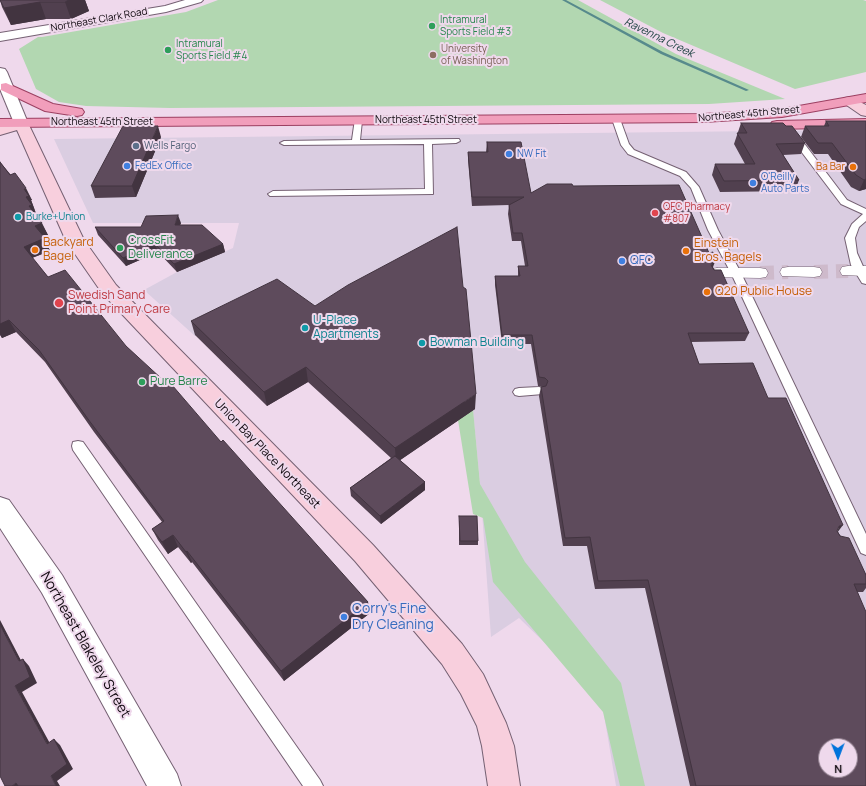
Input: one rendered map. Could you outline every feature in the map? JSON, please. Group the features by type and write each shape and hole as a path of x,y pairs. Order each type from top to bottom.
{"main road":[{"path":"6,87 50,108 144,122"},
{"path":"850,101 866,98"},
{"path":"850,101 866,112"},
{"name":"Northeast 45th Street","path":"0,123 704,118 782,113 850,101 866,104"},
{"path":"704,118 754,125 866,123"},
{"path":"0,131 21,123"},
{"name":"Union Bay Place Northeast","path":"21,123 75,241 109,289 364,553 430,626 466,674 482,702 491,723 498,746 504,786"}],"street":[{"name":"Northeast Clark Road","path":"0,37 166,9 196,0"},
{"path":"0,72 21,123"},
{"path":"788,272 814,272"},
{"path":"717,273 760,273"},
{"name":"Northeast Blakeley Street","path":"0,507 52,584 165,786"}],"lane":[{"path":"616,119 625,145 631,152 673,169 690,179 736,273 860,541"},
{"path":"356,142 358,120"},
{"path":"785,125 844,202 866,212"},
{"path":"284,143 456,141"},
{"path":"273,194 430,192 428,142"},
{"path":"860,274 852,253 850,238 855,226 866,216"},
{"path":"519,392 539,391"},
{"path":"78,446 314,786"}],"shaded area":[{"path":"866,127 866,786 616,786 601,697 519,618 491,637 480,484 457,242 317,321 280,294 195,336 144,290 177,272 233,248 239,223 93,223 54,139 852,130"}],"green space":[{"name":"University of Washington","path":"218,0 578,0 676,54 785,99 709,104 170,108 86,106 59,102 36,89 19,49 38,37 186,12"},
{"path":"600,0 863,0 866,1 866,72 795,89 663,33"},
{"path":"473,409 480,484 525,562 621,683 645,786 620,786 603,712 493,582 483,518 473,514 458,420"}],"building":[{"path":"0,0 69,0 65,2 40,2 4,8"},
{"path":"826,121 866,121 866,179 864,180 856,175 832,143 818,143 805,126 829,126"},
{"path":"741,123 783,123 786,126 792,126 805,143 776,144 799,180 724,181 715,164 755,164 737,133 747,133"},
{"path":"123,126 158,126 132,186 91,186"},
{"path":"487,142 521,142 531,193 547,184 572,184 573,186 679,185 709,253 713,252 716,259 713,260 711,265 714,270 721,270 749,333 688,333 699,364 753,363 768,398 786,398 843,525 839,526 837,531 840,536 849,538 866,575 866,584 854,584 866,612 866,786 696,786 648,580 598,581 590,537 565,538 541,387 546,386 548,381 545,378 539,377 532,335 502,335 495,276 520,276 518,266 528,266 522,233 513,233 509,205 524,197 472,197 468,152 488,152"},
{"path":"0,162 10,175 15,173 26,188 24,189 29,196 26,197 32,205 29,206 42,223 35,226 45,238 24,247 48,277 65,270 126,346 163,380 166,378 221,442 223,440 368,602 281,671 173,535 162,542 152,529 164,521 39,350 9,320 0,324"},
{"path":"178,215 175,225 202,225 223,244 174,264 155,244 123,258 95,227 141,227 146,216"},
{"path":"457,227 463,287 466,289 476,394 395,448 306,367 264,392 191,321 277,279 315,306 348,285"},
{"path":"395,456 425,482 380,516 350,488"},
{"path":"459,516 477,516 478,541 460,541"},
{"path":"0,625 19,661 23,659 30,677 15,686 47,744 54,739 67,764 51,776 56,786 18,786 16,783 12,786 5,786 0,776"}],"waterway":[{"name":"Ravenna Creek","path":"564,0 662,53 747,90"}],"tunnel":[{"path":"814,272 848,271"},
{"path":"760,273 788,272"}],"place":[{"name":"Intramural Sports Field #3","path":"432,26"},
{"name":"Intramural Sports Field #4","path":"168,50"},
{"name":"University of Washington","path":"433,55"},
{"name":"Wells Fargo","path":"136,146"},
{"name":"NW Fit","path":"509,154"},
{"name":"FedEx Office","path":"127,166"},
{"name":"Ba Bar","path":"853,167"},
{"name":"O'Reilly Auto Parts","path":"753,183"},
{"name":"QFC Pharmacy #807","path":"655,213"},
{"name":"Burke+Union","path":"18,217"},
{"name":"CrossFit Deliverance","path":"120,248"},
{"name":"Backyard Bagel","path":"35,250"},
{"name":"Einstein Bros. Bagels","path":"686,251"},
{"name":"QFC","path":"622,261"},
{"name":"Q20 Public House","path":"707,292"},
{"name":"Swedish Sand Point Primary Care","path":"59,303"},
{"name":"U-Place Apartments","path":"305,328"},
{"name":"Bowman Building","path":"422,343"},
{"name":"Pure Barre","path":"142,382"},
{"name":"Corry's Fine Dry Cleaning","path":"344,617"}]}
